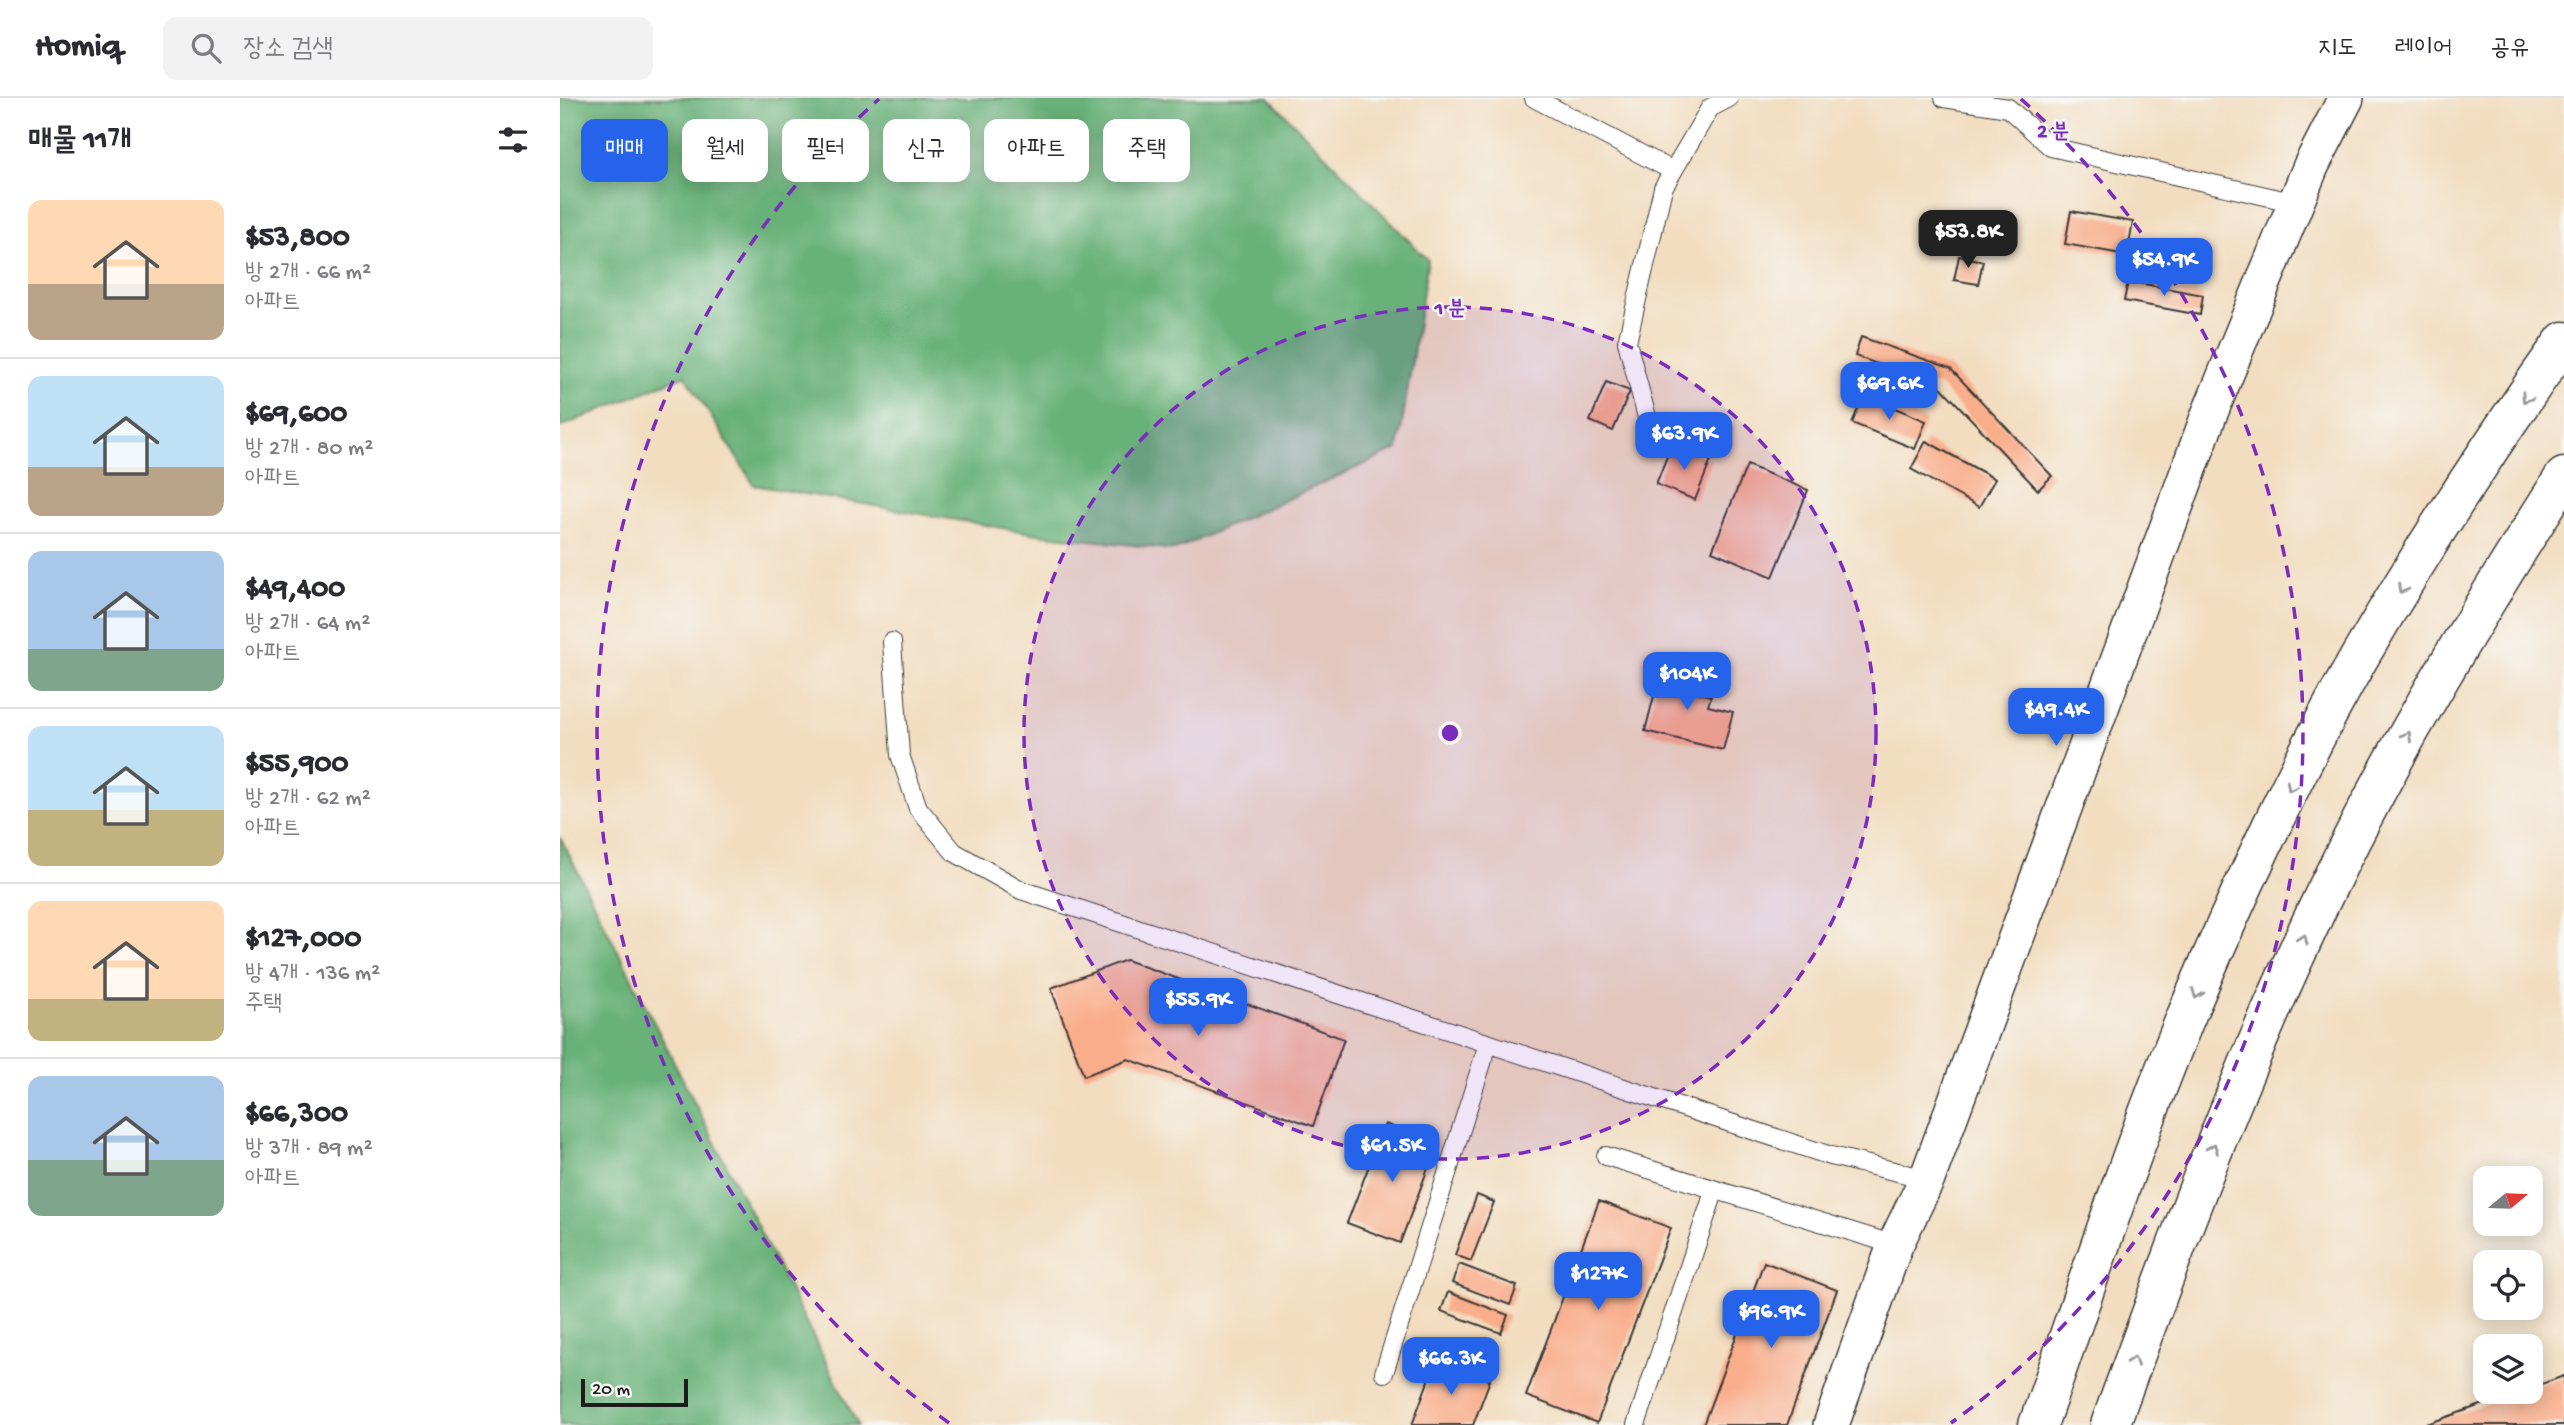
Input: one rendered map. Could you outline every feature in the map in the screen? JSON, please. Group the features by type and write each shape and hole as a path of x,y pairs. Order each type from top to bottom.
{"main road":[{"path":"2038,1425 2148,1115 2203,976 2280,810 2359,659 2454,505 2564,341"},
{"path":"2110,1425 2233,1096 2306,931 2390,765 2478,611 2564,477"}],"street":[{"path":"1831,1425 1895,1245 1927,1179 2209,415 2311,166 2346,98"}],"lane":[{"path":"1534,98 1673,171"},
{"path":"1653,440 1627,342 1663,188 1710,108 1730,98"},
{"path":"1944,98 2008,108 2051,148 2296,203"},
{"path":"892,642 900,755 918,808 954,852 1021,890 1830,1156 1927,1179"},
{"path":"1384,1373 1488,1044"},
{"path":"1606,1156 1714,1192 1895,1245"},
{"path":"1636,1425 1714,1192"}],"green space":[{"path":"560,98 1269,98 1428,260 1398,449 1175,550 1037,534 754,485 685,375 560,427"},
{"path":"560,837 858,1425 560,1425"}],"building":[{"path":"2071,211 2133,222 2127,255 2065,244"},
{"path":"1959,256 1983,261 1978,284 1954,280"},
{"path":"2128,281 2203,295 2200,315 2124,301"},
{"path":"1861,337 1950,368 2052,476 2038,490 1941,387 1855,356"},
{"path":"1606,382 1630,391 1613,431 1590,421"},
{"path":"1864,395 1926,421 1915,449 1852,423"},
{"path":"1926,441 1995,479 1979,507 1911,469"},
{"path":"1672,444 1711,460 1695,500 1656,484"},
{"path":"1747,465 1808,490 1773,577 1712,551"},
{"path":"1661,669 1698,677 1694,692 1711,696 1708,706 1733,712 1723,750 1645,731"},
{"path":"1126,960 1344,1039 1313,1126 1128,1059 1084,1076 1051,988"},
{"path":"1385,1124 1437,1144 1400,1243 1347,1223"},
{"path":"1477,1195 1494,1202 1471,1261 1455,1255"},
{"path":"1599,1201 1671,1228 1597,1423 1526,1396"},
{"path":"1764,1262 1837,1290 1787,1425 1703,1425"},
{"path":"1459,1264 1517,1286 1510,1305 1452,1283"},
{"path":"1448,1292 1508,1315 1501,1333 1441,1311"},
{"path":"1436,1360 1490,1380 1473,1425 1412,1425"},
{"path":"2564,1376 2564,1425 2424,1425 2484,1404 2543,1404 2543,1383"}]}
